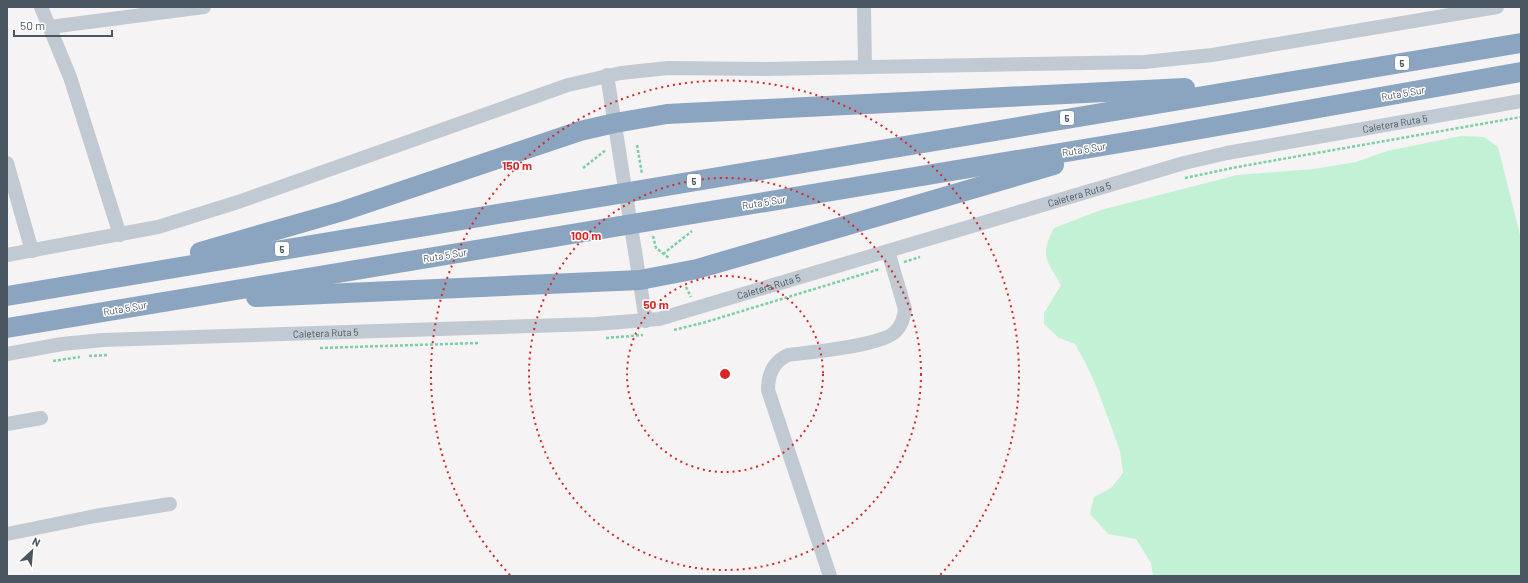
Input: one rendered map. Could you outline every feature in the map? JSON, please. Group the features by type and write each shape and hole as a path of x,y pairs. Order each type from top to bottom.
{"highway":[{"name":"5","path":"7,296 1521,43"},
{"name":"Ruta 5 Sur","path":"7,328 1150,138 1521,72"},
{"path":"106,279 343,211 580,131 615,122 680,112 872,104 1282,82"},
{"path":"170,301 640,280 697,269 1150,138"}],"street":[{"path":"41,7 70,77 120,235"},
{"path":"50,27 204,7"},
{"path":"864,7 865,67"},
{"path":"7,255 158,227 238,202 568,85 607,75 643,69 1106,64 1178,59 1212,55 1496,7"},
{"path":"607,75 618,148 638,260 647,328"},
{"name":"Caletera Ruta 5","path":"7,354 56,345 103,340 647,328 676,316 1184,163 1248,150 1521,101"},
{"path":"7,163 32,251"},
{"path":"830,576 768,390 769,375 779,359 788,356 880,341 896,332 904,317 905,309 888,251"},
{"path":"7,424 40,418"},
{"path":"7,534 95,516 170,504"}],"path":[{"path":"1182,179 1237,166 1521,117"},
{"path":"582,168 603,151"},
{"path":"663,254 671,248"},
{"path":"667,331 706,322 893,266 921,256"},
{"path":"605,338 647,328"},
{"path":"312,348 486,342"},
{"path":"49,361 114,354"}],"green space":[{"path":"1461,136 1484,137 1498,147 1521,239 1521,576 1153,576 1151,563 1136,539 1108,534 1090,514 1094,497 1111,488 1123,473 1120,451 1097,388 1086,364 1075,344 1059,338 1044,324 1044,313 1061,285 1049,264 1046,252 1049,238 1054,228 1101,210 1237,175 1314,169 1356,162 1387,151"}]}
